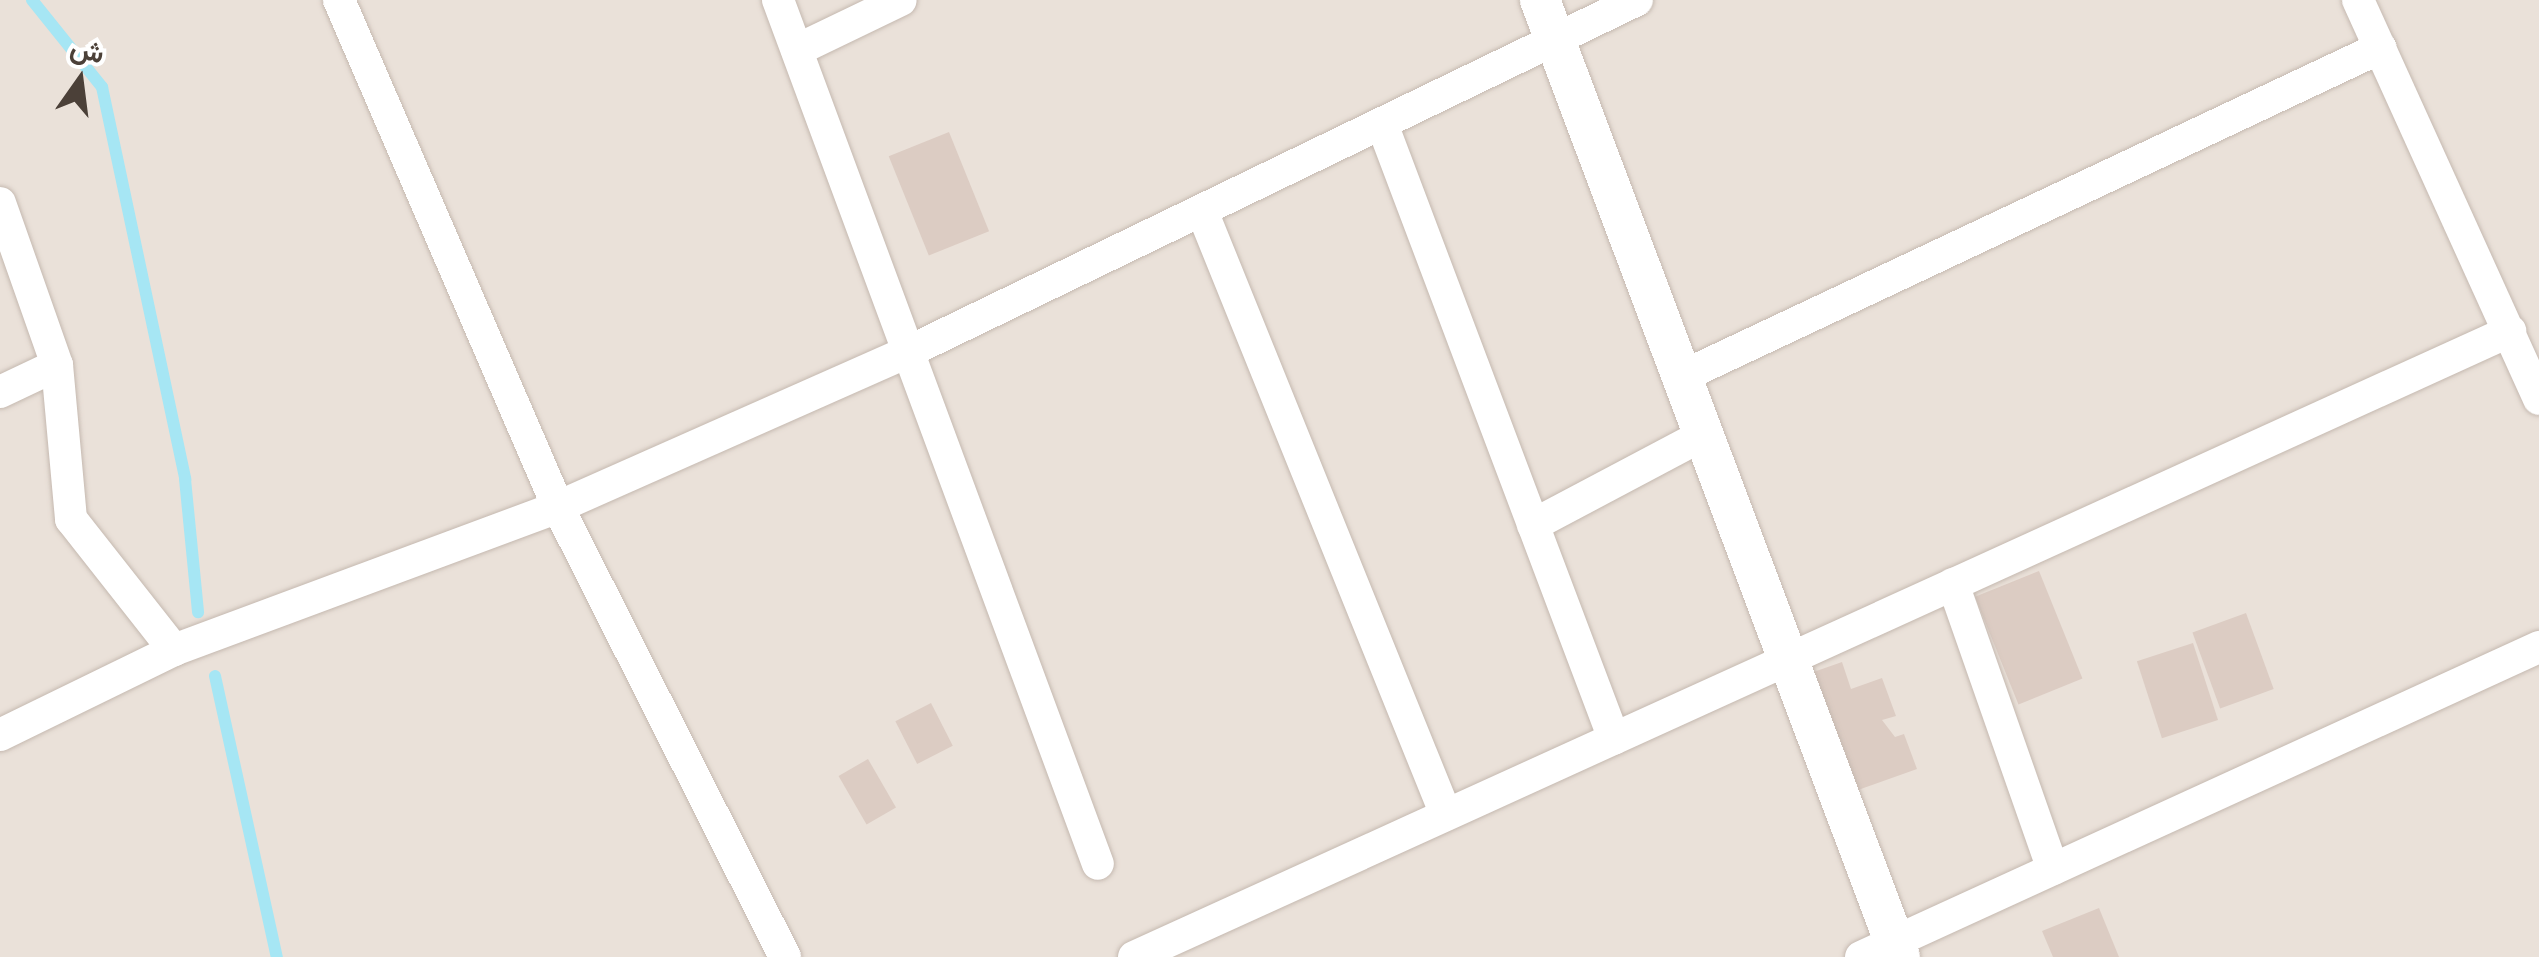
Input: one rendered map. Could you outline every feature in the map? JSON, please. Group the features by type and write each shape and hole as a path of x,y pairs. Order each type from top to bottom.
{"street":[{"path":"339,0 558,507 784,957"},
{"path":"778,0 912,350 1098,864"},
{"path":"797,50 901,0"},
{"path":"1540,0 1788,660 1885,952 2052,868 2539,647"},
{"path":"0,734 174,650 558,507 912,350 1637,0"},
{"path":"2358,0 2539,399"},
{"path":"1682,377 2380,48"},
{"path":"1382,124 1614,739"},
{"path":"0,202 56,364 72,519 174,650"},
{"path":"1202,211 1446,815"},
{"path":"1134,957 2510,331"},
{"path":"0,392 56,364"},
{"path":"1533,524 1704,435"},
{"path":"1953,584 2052,868"}],"shaded area":[{"path":"0,0 2539,0 2539,957 0,957"}],"building":[{"path":"949,132 989,231 929,256 889,156"},
{"path":"2039,571 2082,679 2018,704 1975,597"},
{"path":"2246,613 2274,689 2220,709 2192,632"},
{"path":"2193,643 2218,720 2162,738 2137,661"},
{"path":"1842,662 1851,689 1882,678 1896,716 1882,720 1895,737 1904,734 1917,769 1858,790 1839,736 1828,739 1805,675"},
{"path":"931,703 953,746 917,764 895,721"},
{"path":"868,759 896,807 867,824 839,776"},
{"path":"2099,908 2119,957 2053,957 2042,931"}],"waterway":[{"path":"32,0 102,87 185,479 198,612"},
{"path":"215,676 277,957"}]}
